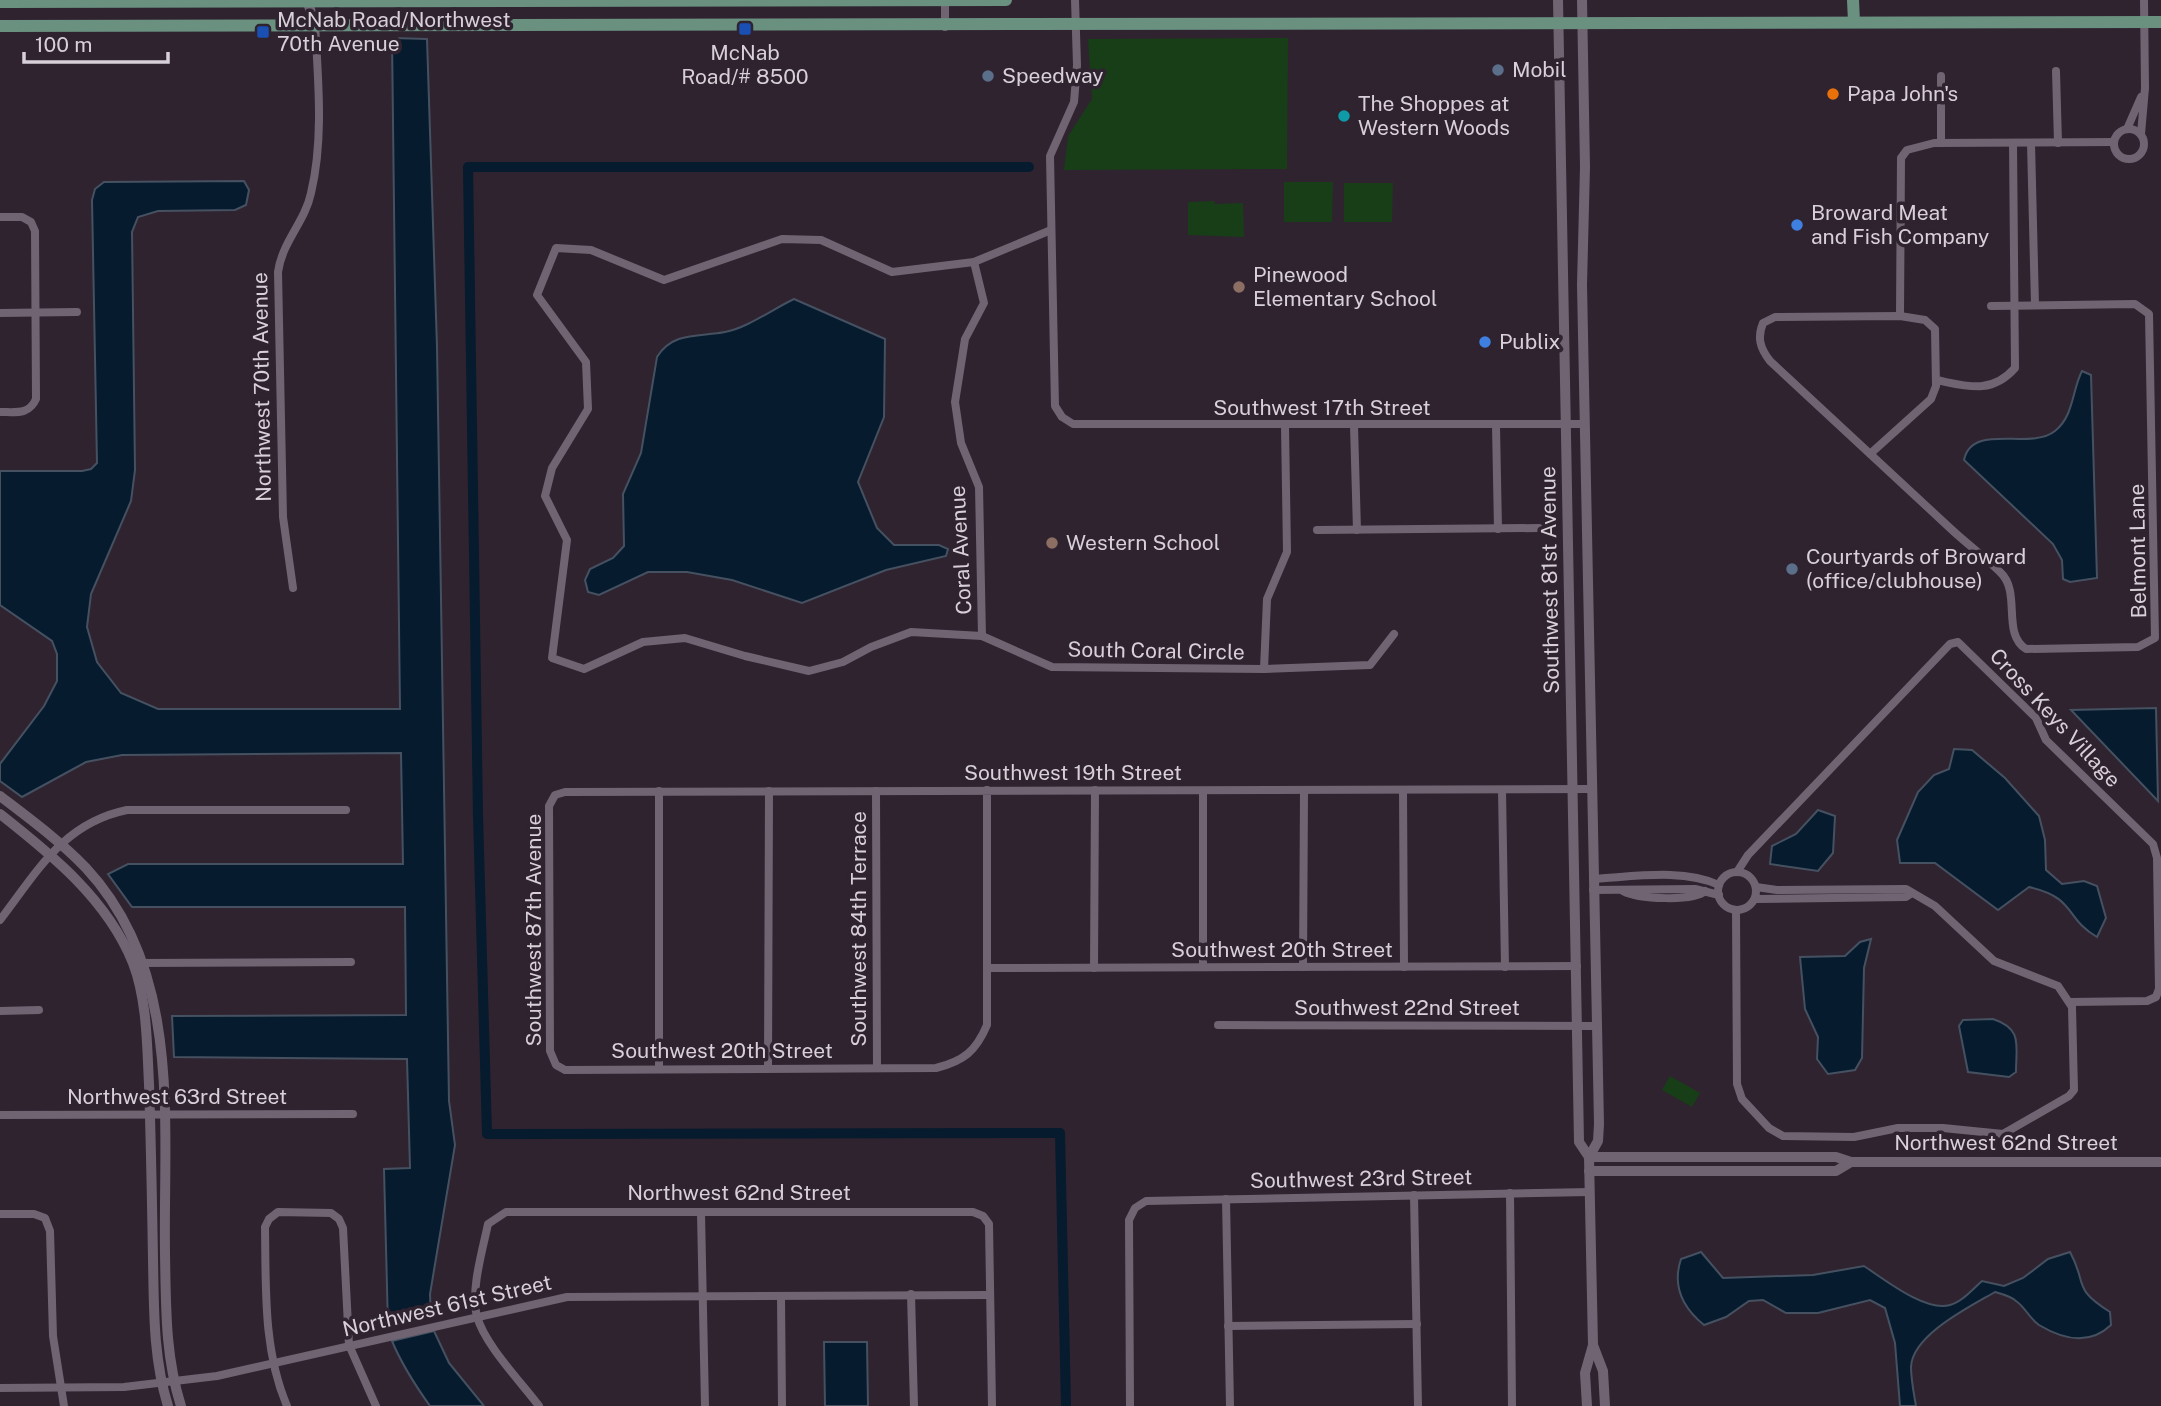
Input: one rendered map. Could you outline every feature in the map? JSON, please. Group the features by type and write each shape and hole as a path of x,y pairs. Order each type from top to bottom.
{"main road":[{"path":"0,2 1006,0"},
{"path":"1853,0 1854,22"},
{"path":"0,26 424,24 1076,27 1582,22 2161,22"}],"street":[{"path":"945,0 945,27"},
{"path":"974,262 1051,230 1050,156 1074,102 1075,0"},
{"name":"Southwest 81st Avenue","path":"1558,0 1579,1142 1589,1157"},
{"name":"Southwest 81st Avenue","path":"1582,0 1585,424 1598,1142 1589,1157 1593,1345"},
{"path":"2144,0 2145,88 2141,134 2144,148 2133,158 2120,155 2115,142 2119,133 2127,129 2145,88"},
{"name":"Northwest 70th Avenue","path":"293,588 283,517 278,272 284,248 303,219 316,171 319,104 313,1"},
{"path":"2056,71 2058,143"},
{"path":"1941,76 1941,144"},
{"path":"2127,129 2141,134"},
{"path":"1900,316 1901,158 1907,150 1941,144 2115,142"},
{"path":"1936,380 1981,388 2007,377 2015,368 2013,143"},
{"path":"2031,143 2035,305"},
{"path":"0,217 22,217 31,222 35,231 37,313 36,399 32,407 24,412 0,412"},
{"name":"Southwest 17th Street","path":"1051,230 1055,406 1062,417 1073,424 1585,424"},
{"name":"South Coral Circle","path":"974,262 892,272 821,240 782,239 664,280 591,250 556,248 537,295 586,362 588,409 552,468 545,496 567,540 552,658 584,669 643,642 685,638 809,671 843,663 871,647 911,632 982,636 1052,667 1264,670 1370,665 1394,634"},
{"name":"Coral Avenue","path":"974,262 984,303 965,339 955,402 961,443 979,486 982,636"},
{"name":"Belmont Lane","path":"1870,454 1904,427 1931,399 1936,380 1935,329 1925,320 1900,316 1776,317 1763,323 1759,333 1762,351 1770,361 1870,454 2009,581 2014,635 2018,644 2026,649 2138,647 2155,639 2149,314 2135,304 1991,306"},
{"path":"0,313 76,312"},
{"path":"1264,670 1267,599 1287,552 1285,426"},
{"path":"1354,426 1357,530"},
{"path":"1496,426 1497,529"},
{"path":"1317,530 1539,528"},
{"name":"Cross Keys Village","path":"1737,872 1757,845 1950,644 1958,642 2036,718 2046,740 2153,845 2157,858 2159,989 2156,997 2147,1001 2070,1002"},
{"name":"Southwest 19th Street","path":"555,795 565,792 1592,789"},
{"path":"987,790 987,968"},
{"path":"1094,968 1095,790"},
{"path":"1403,790 1404,967"},
{"path":"1502,790 1505,967"},
{"path":"768,1068 769,791"},
{"name":"Southwest 84th Terrace","path":"876,791 877,1068"},
{"path":"1203,791 1203,967"},
{"path":"1303,967 1304,791"},
{"path":"659,792 659,1069"},
{"name":"Southwest 87th Avenue","path":"555,795 549,806 550,1051 556,1065"},
{"path":"0,796 61,844 88,870 118,910 145,963 156,1003 162,1049 166,1325 174,1382 181,1406"},
{"path":"0,920 51,854 91,820 127,810 346,810"},
{"path":"0,814 78,879 107,917 133,963 142,1002 148,1049 154,1326 161,1384 168,1406"},
{"path":"1737,872 1751,877 1756,887 1755,899 1745,909 1737,910 1727,907 1719,895 1719,884 1727,875 1737,872"},
{"path":"1669,877 1670,889"},
{"path":"1593,884 1669,877 1698,877 1719,884"},
{"path":"1593,884 1641,897 1696,897 1705,891"},
{"path":"1737,910 1737,1084 1742,1099 1769,1128 1783,1136 1854,1137 1898,1128 1943,1128 2003,1134 2074,1090 2070,1002 2058,986 1994,961 1935,906 1906,889 1788,890 1756,887"},
{"path":"1621,890 1670,889 1705,891 1719,895"},
{"path":"1755,899 1906,897 1912,893"},
{"path":"133,963 351,961"},
{"name":"Southwest 20th Street","path":"556,1065 565,1070 936,1068 956,1063 970,1054 987,1025 987,968 1577,966"},
{"path":"0,1011 39,1010"},
{"name":"Southwest 22nd Street","path":"1218,1025 1596,1026"},
{"name":"Northwest 63rd Street","path":"0,1115 353,1114"},
{"name":"Northwest 62nd Street","path":"1589,1157 1836,1157 1851,1162 2161,1162"},
{"path":"1703,1171 1716,1157"},
{"name":"Northwest 62nd Street","path":"1589,1171 1836,1171 1851,1162"},
{"name":"Southwest 23rd Street","path":"1130,1406 1129,1220 1135,1208 1146,1201 1590,1192"},
{"path":"1510,1194 1512,1406"},
{"path":"1414,1195 1418,1406"},
{"path":"1226,1199 1230,1406"},
{"path":"287,1406 273,1363 267,1320 265,1227 269,1219 278,1212 331,1213 340,1219 343,1228 349,1345 376,1406"},
{"name":"Northwest 62nd Street","path":"476,1315 477,1286 488,1224 506,1212 973,1212 984,1216 989,1224 990,1295"},
{"path":"701,1213 705,1406"},
{"path":"0,1214 34,1214 45,1218 50,1231 53,1336 64,1406"},
{"path":"911,1294 914,1406"},
{"path":"990,1295 992,1406"},
{"name":"Northwest 61st Street","path":"0,1388 174,1382 273,1363 476,1315 567,1297 990,1295"},
{"path":"781,1296 782,1406"},
{"path":"476,1315 489,1341 539,1406"},
{"path":"1228,1326 1417,1324"},
{"path":"1587,1406 1585,1373 1593,1345"},
{"path":"1593,1345 1603,1371 1605,1406"}],"green space":[{"path":"1288,38 1287,169 1064,170 1068,136 1092,99 1088,39"},
{"path":"1284,182 1333,182 1332,222 1284,222"},
{"path":"1344,183 1393,183 1392,222 1344,222"},
{"path":"1214,201 1215,204 1243,203 1244,237 1188,235 1188,202"},
{"path":"1670,1076 1700,1093 1692,1107 1662,1090"}],"water":[{"path":"392,38 427,39 437,347 449,1101 455,1145 430,1294 431,1318 388,1326 384,1169 410,1168 407,1059 174,1057 172,1016 406,1015 405,907 132,907 108,874 128,864 403,864 401,753 122,755 86,762 22,797 0,781 0,764 44,706 57,681 57,654 52,641 0,605 0,471 82,471 91,469 97,463 92,200 95,189 104,182 244,181 249,190 246,205 235,210 158,211 138,217 132,232 135,470 131,501 91,594 87,627 97,662 121,693 158,709 400,709"},
{"path":"794,299 885,339 884,417 858,482 877,528 894,545 939,545 948,549 946,556 886,570 802,603 732,580 687,572 648,572 599,595 588,592 585,580 590,569 613,558 624,546 623,494 641,453 657,357 663,349 679,339 733,330"},
{"path":"2082,371 2091,375 2097,578 2070,582 2063,579 2062,560 2053,544 1964,460 1969,449 1978,442 1990,439 2031,439 2055,431 2066,418"},
{"path":"2156,708 2158,801 2071,710"},
{"path":"1954,749 1972,750 2005,778 2039,816 2045,840 2046,870 2062,884 2084,881 2097,886 2106,918 2097,937 2079,923 2063,903 2044,892 2029,887 1998,910 1935,863 1900,863 1897,840 1918,792 1934,775 1949,769"},
{"path":"1818,810 1835,816 1833,853 1818,871 1770,864 1772,846 1796,834"},
{"path":"1871,939 1864,968 1862,1058 1855,1070 1828,1074 1817,1059 1818,1037 1805,1009 1800,957 1845,956 1860,942"},
{"path":"1993,1019 2009,1028 2016,1039 2016,1072 2009,1077 1968,1072 1959,1026 1963,1020"},
{"path":"1701,1252 1723,1278 1813,1275 1864,1266 1905,1293 1940,1306 1959,1301 1982,1281 2004,1286 2023,1278 2048,1259 2070,1252 2085,1291 2110,1312 2111,1325 2094,1336 2067,1337 2039,1325 2014,1299 1995,1292 1958,1313 1921,1344 1911,1367 1916,1406 1900,1406 1895,1343 1885,1308 1870,1300 1818,1313 1786,1313 1763,1300 1749,1301 1726,1317 1704,1325 1685,1304 1678,1278 1681,1259"},
{"path":"434,1331 449,1363 484,1406 430,1406 419,1390 392,1341"},
{"path":"824,1342 867,1342 868,1406 825,1406"}],"waterway":[{"path":"1029,167 468,167 478,815 487,1134 1060,1133 1066,1406"}],"place":[{"name":"McNab Road/# 8500","path":"745,29"},
{"name":"McNab Road/Northwest 70th Avenue","path":"263,32"},
{"name":"Mobil","path":"1498,70"},
{"name":"Speedway","path":"988,76"},
{"name":"Papa John's","path":"1833,94"},
{"name":"The Shoppes at Western Woods","path":"1344,116"},
{"name":"Broward Meat and Fish Company","path":"1797,225"},
{"name":"Pinewood Elementary School","path":"1239,287"},
{"name":"Publix","path":"1485,342"},
{"name":"Western School","path":"1052,543"},
{"name":"Courtyards of Broward (office/clubhouse)","path":"1792,569"}]}
